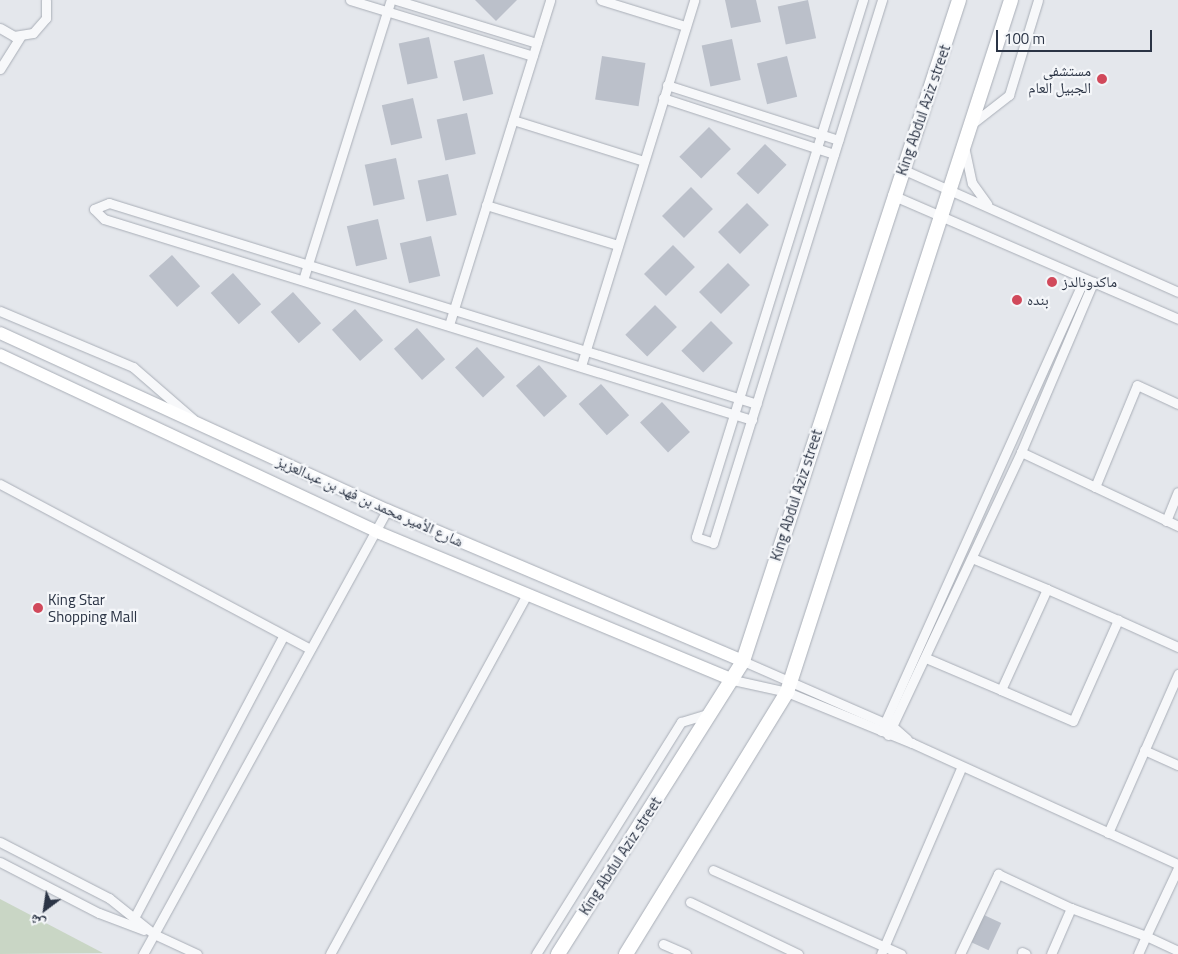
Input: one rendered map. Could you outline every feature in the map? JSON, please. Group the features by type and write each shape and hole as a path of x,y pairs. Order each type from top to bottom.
{"main road":[{"name":"King Abdul Aziz street","path":"558,954 715,711 743,661 892,195 959,0"},
{"path":"626,954 789,686 965,151 1011,0"},
{"name":"شارع الأمير محمد بن فهد بن عبدالعزيز","path":"0,333 387,510 743,661"},
{"name":"شارع الأمير محمد بن فهد بن عبدالعزيز","path":"0,355 375,531 733,680"}],"street":[{"path":"350,0 533,56"},
{"path":"304,280 391,0"},
{"path":"396,0 537,43"},
{"path":"449,325 550,0"},
{"path":"601,0 685,26"},
{"path":"581,366 694,0"},
{"path":"863,0 696,537 713,543 882,0"},
{"path":"973,123 1009,95 1038,0"},
{"path":"0,69 20,37 43,24 48,2"},
{"path":"0,28 20,37"},
{"path":"668,85 838,140"},
{"path":"663,98 834,154"},
{"path":"513,120 644,161"},
{"path":"965,151 972,183 990,208"},
{"path":"902,169 1178,292"},
{"path":"892,195 944,215 1088,281 1178,319"},
{"path":"752,420 104,218 94,209 109,203 757,404"},
{"path":"486,204 618,245"},
{"path":"886,729 926,658 1021,452 1088,281"},
{"path":"886,729 1088,281"},
{"path":"0,311 133,367 199,424"},
{"path":"1095,487 1137,385 1178,404"},
{"path":"1021,452 1178,526"},
{"path":"0,484 283,637 308,648"},
{"path":"1166,520 1178,492"},
{"path":"143,954 308,648 387,510"},
{"path":"972,558 1178,647"},
{"path":"1001,690 1047,589"},
{"path":"330,954 527,594"},
{"path":"926,658 1073,721 1118,620"},
{"path":"134,918 283,637"},
{"path":"743,661 789,686 886,729 961,768 1178,864"},
{"path":"1108,833 1178,674"},
{"path":"733,680 789,686"},
{"path":"536,954 681,722 715,711"},
{"path":"1144,750 1178,765"},
{"path":"882,950 961,768"},
{"path":"0,842 109,898 154,934"},
{"path":"0,862 99,913 154,934 197,954"},
{"path":"1138,954 1178,868"},
{"path":"713,870 882,950 901,954"},
{"path":"960,954 998,874 1071,908 1146,936 1178,951"},
{"path":"690,902 798,954"},
{"path":"1051,954 1071,908"},
{"path":"663,944 686,954"}],"green space":[{"path":"0,899 103,953 0,954"}],"building":[{"path":"475,0 517,0 496,21"},
{"path":"725,0 756,0 761,22 731,28"},
{"path":"808,0 816,38 786,45 778,6"},
{"path":"429,37 438,78 407,85 399,43"},
{"path":"732,39 741,80 710,87 702,45"},
{"path":"484,54 493,94 463,101 454,61"},
{"path":"602,56 645,63 639,106 595,99"},
{"path":"787,56 797,97 767,104 757,63"},
{"path":"413,98 422,138 391,145 382,105"},
{"path":"467,113 476,154 445,161 437,119"},
{"path":"709,127 731,149 701,179 679,157"},
{"path":"765,144 787,165 758,194 737,173"},
{"path":"396,158 405,199 373,206 365,165"},
{"path":"448,174 457,215 426,222 418,180"},
{"path":"691,187 713,209 684,238 662,216"},
{"path":"747,203 769,225 740,254 718,232"},
{"path":"378,219 387,259 356,266 347,226"},
{"path":"431,236 440,276 409,283 400,243"},
{"path":"673,245 695,267 666,296 644,274"},
{"path":"172,255 200,286 177,307 149,276"},
{"path":"728,263 750,285 721,314 699,292"},
{"path":"233,273 261,304 239,324 211,293"},
{"path":"293,292 321,323 299,343 271,312"},
{"path":"655,305 677,327 647,357 625,335"},
{"path":"355,309 383,340 360,361 332,330"},
{"path":"711,321 733,343 703,373 681,351"},
{"path":"417,328 445,359 422,380 394,349"},
{"path":"477,347 505,377 483,397 455,367"},
{"path":"539,365 567,396 544,417 516,386"},
{"path":"601,384 629,415 607,435 579,404"},
{"path":"662,402 690,432 668,452 640,422"},
{"path":"984,915 1001,923 989,950 971,942"}],"place":[{"name":"مستشفى الجبيل العام","path":"1102,79"},
{"name":"ماكدونالدز","path":"1052,282"},
{"name":"بنده","path":"1017,300"},
{"name":"King Star Shopping Mall","path":"38,608"}]}
